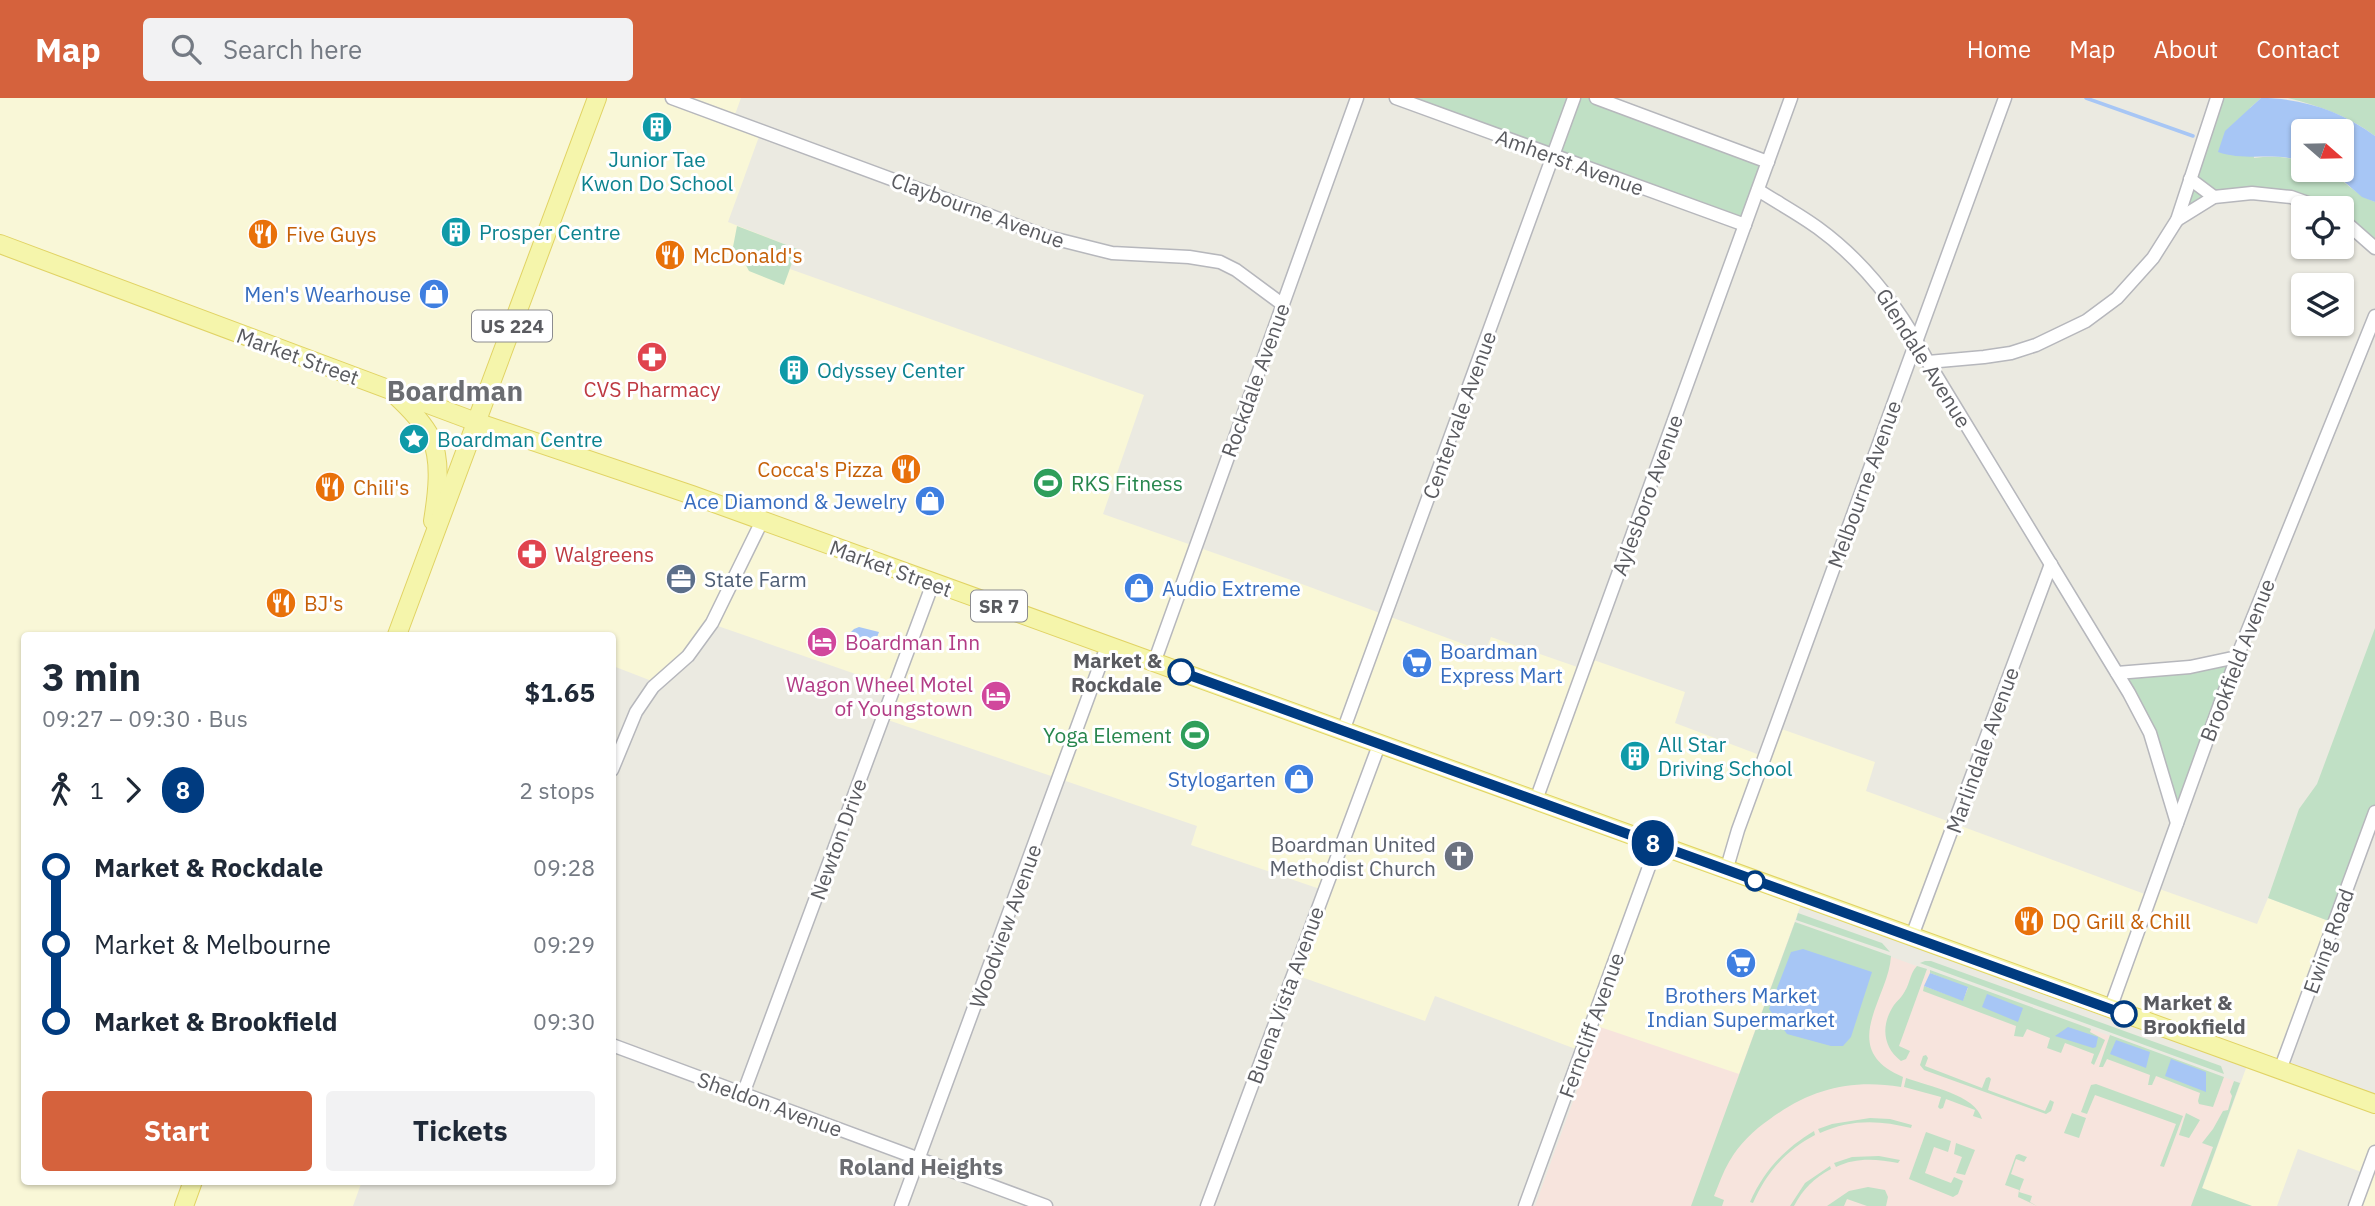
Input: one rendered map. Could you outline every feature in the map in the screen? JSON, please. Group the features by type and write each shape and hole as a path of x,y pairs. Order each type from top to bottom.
{"main road":[{"name":"US 224","path":"398,632 597,98"},
{"name":"Market Street","path":"0,244 476,422 762,521 2375,1104"},
{"path":"390,390 417,418 433,446 437,475 428,552"},
{"path":"184,1206 192,1185"}],"street":[{"name":"Claybourne Avenue","path":"673,98 1048,237 1112,253 1189,257 1220,262 1236,270 1282,304"},
{"name":"Rockdale Avenue","path":"1154,663 1357,98"},
{"name":"Amherst Avenue","path":"1395,98 1745,225"},
{"name":"Centervale Avenue","path":"1343,731 1574,98"},
{"path":"1596,98 1768,162"},
{"path":"1758,190 1791,98"},
{"name":"Melbourne Avenue","path":"1726,870 2004,98"},
{"path":"1928,362 2011,353 2059,335 2086,321 2130,285 2153,258 2177,220 2217,98"},
{"path":"2190,179 2214,197"},
{"name":"Glendale Avenue","path":"1758,190 1816,226 1841,246 1874,279 1917,339 1928,362 2117,673 2150,733 2177,823"},
{"name":"Aylesboro Avenue","path":"1536,800 1758,190"},
{"path":"2177,220 2214,197 2252,193 2291,198"},
{"path":"2354,230 2375,248"},
{"name":"Brookfield Avenue","path":"2110,1009 2237,657 2375,316"},
{"path":"616,759 628,727 644,699 662,678 688,656 712,624 762,521"},
{"name":"Marlindale Avenue","path":"1912,936 2051,564"},
{"name":"Newton Drive","path":"743,1094 933,583"},
{"name":"Woodview Avenue","path":"901,1206 1107,646"},
{"path":"2117,673 2190,667 2237,657"},
{"name":"Buena Vista Avenue","path":"1207,1206 1379,745"},
{"name":"Ewing Road","path":"2280,1070 2375,812"},
{"name":"Ferncliff Avenue","path":"1524,1206 1657,845"},
{"name":"Sheldon Avenue","path":"616,1046 1046,1206"},
{"path":"2355,1206 2375,1152"}],"shaded area":[{"path":"0,98 741,98 733,120 761,131 728,222 797,249 790,269 1144,395 1103,514 1485,652 1491,637 1583,669 1588,658 1685,692 1675,723 1765,757 1776,727 1875,762 1866,791 2150,896 2154,887 2257,924 2268,898 2334,923 2281,1070 2375,1104 2375,1206 2355,1206 2367,1174 2298,1149 2277,1206 2252,1206 2202,1189 2249,1060 1803,899 1739,1075 1591,1025 1581,1051 1435,996 1425,1021 1293,974 1323,890 1191,845 1197,826 882,718 893,687 712,624 657,683 616,667 616,632 21,632 21,1185 361,1185 353,1206 0,1206"},
{"path":"1795,922 2240,1083 2195,1206 1535,1206 1600,1027 1739,1074"}],"green space":[{"path":"1396,98 1596,98 1768,162 1745,225"},
{"path":"2217,98 2261,98 2250,108 2254,158 2291,159 2291,182 2342,182 2375,202 2375,248 2354,230 2354,196 2291,196 2291,200 2214,197 2177,220"},
{"path":"2288,98 2375,98 2375,136 2354,123 2354,119 2346,119 2311,104"},
{"path":"737,226 797,249 784,285 749,271 733,247"},
{"path":"2375,628 2375,812 2334,923 2268,898 2299,809 2317,784"},
{"path":"2237,657 2177,823 2163,769 2117,673"},
{"path":"1798,913 1882,943 1890,952 1796,920"},
{"path":"1795,922 1891,956 1869,1037 1873,1052 1883,1065 1903,1077 1901,1087 1865,1084 1832,1089 1785,1109 1764,1123 1733,1155 1714,1196 1724,1200 1722,1206 1691,1206"},
{"path":"1925,961 2221,1066 2224,1074 1920,963"},
{"path":"1917,966 1927,969 1899,1046 1910,1051 1906,1059 1901,1061 1890,1049 1885,1027 1890,1012 1907,988"},
{"path":"1930,970 2091,1029 2090,1032 2105,1040 2094,1065 2091,1063 2094,1054 2065,1043 2061,1053 2047,1048 2050,1038 2027,1029 2023,1037 2014,1036 2016,1026 1923,991 1924,986 1963,1000 1968,988 1930,973"},
{"path":"2110,1035 2224,1077 2213,1107 2199,1104 2200,1093 2156,1076 2152,1085 2148,1085 2150,1075 2107,1059 2103,1067 2099,1067"},
{"path":"1926,1055 1928,1058 1925,1066 1982,1088 1989,1077 1991,1079 1988,1090 2045,1111 2050,1100 2054,1102 2051,1111 2046,1114 1924,1070 1920,1065"},
{"path":"1906,1078 1961,1098 1978,1111 1982,1119 1973,1116 1975,1110 1946,1099 1940,1109 1938,1107 1941,1097 1904,1087"},
{"path":"2234,1081 2240,1083 2202,1188 2252,1206 2191,1206 2213,1147 2202,1143 2223,1111 2228,1110"},
{"path":"2096,1084 2183,1116 2164,1167 2160,1166 2176,1124 2095,1095 2087,1114 2081,1112 2091,1085"},
{"path":"2072,1113 2086,1118 2079,1138 2064,1133"},
{"path":"2186,1113 2200,1120 2189,1138 2179,1135"},
{"path":"1870,1118 1890,1119 1912,1125 1911,1128 1865,1122 1843,1125 1820,1133 1818,1129 1832,1124"},
{"path":"1814,1131 1815,1135 1778,1163 1753,1203 1750,1202 1776,1162 1793,1145"},
{"path":"1926,1132 1951,1141 1948,1152 1934,1147 1925,1173 1951,1183 1954,1177 1963,1181 1958,1194 1953,1197 1909,1179"},
{"path":"1956,1143 1975,1150 1965,1175 1956,1173 1962,1157 1954,1154"},
{"path":"2016,1155 2027,1157 2024,1162 2016,1159 2011,1174 2024,1179 2019,1192 2032,1196 2030,1202 2037,1206 2018,1197 2019,1190 2005,1185"},
{"path":"1879,1156 1900,1160 1898,1163 1859,1160 1836,1167 1834,1163 1852,1157"},
{"path":"1830,1166 1831,1169 1805,1189 1794,1206 1790,1206 1805,1183"},
{"path":"1868,1187 1885,1190 1888,1197 1886,1206 1867,1206 1847,1199 1844,1206 1827,1206 1849,1191"}],"water":[{"path":"2261,98 2306,103 2347,119 2291,119 2291,159 2218,152 2225,131"},
{"path":"2354,123 2375,136 2375,202 2362,197 2345,182 2354,182"},
{"path":"859,627 879,632 873,648 850,639 849,634"},
{"path":"1803,949 1872,972 1851,1037 1843,1046 1831,1046 1787,1034 1769,1009 1791,952"},
{"path":"1930,973 1968,987 1963,1001 1924,986"},
{"path":"1987,994 2023,1008 2018,1022 1982,1007"},
{"path":"2068,1027 2098,1037 2096,1047 2055,1036"},
{"path":"2116,1040 2150,1052 2146,1068 2110,1054"},
{"path":"2171,1059 2206,1072 2206,1092 2165,1076"}],"waterway":[{"path":"2086,98 2193,136"}],"bus line":[{"name":"8","path":"1181,672 2124,1014"}],"place":[{"name":"Junior Tae Kwon Do School","path":"657,127"},
{"name":"Prosper Centre","path":"456,232"},
{"name":"Five Guys","path":"263,234"},
{"name":"McDonald's","path":"670,255"},
{"name":"Men's Wearhouse","path":"434,294"},
{"name":"CVS Pharmacy","path":"652,357"},
{"name":"Odyssey Center","path":"794,370"},
{"name":"Boardman Centre","path":"414,439"},
{"name":"Cocca's Pizza","path":"906,469"},
{"name":"RKS Fitness","path":"1048,483"},
{"name":"Chili's","path":"330,487"},
{"name":"Ace Diamond & Jewelry","path":"930,501"},
{"name":"Walgreens","path":"532,554"},
{"name":"State Farm","path":"681,579"},
{"name":"Audio Extreme","path":"1139,588"},
{"name":"BJ's","path":"281,603"},
{"name":"Boardman Inn","path":"822,642"},
{"name":"Boardman Express Mart","path":"1417,663"},
{"name":"Market & Rockdale","path":"1181,672"},
{"name":"Wagon Wheel Motel of Youngstown","path":"996,696"},
{"name":"Yoga Element","path":"1195,735"},
{"name":"All Star Driving School","path":"1635,756"},
{"name":"Stylogarten","path":"1299,779"},
{"name":"Boardman United Methodist Church","path":"1459,856"},
{"name":"DQ Grill & Chill","path":"2029,921"},
{"name":"Brothers Market Indian Supermarket","path":"1741,963"},
{"name":"Market & Brookfield","path":"2124,1014"}],"district":[{"name":"Boardman","path":"455,390"},
{"name":"Roland Heights","path":"921,1166"}]}
